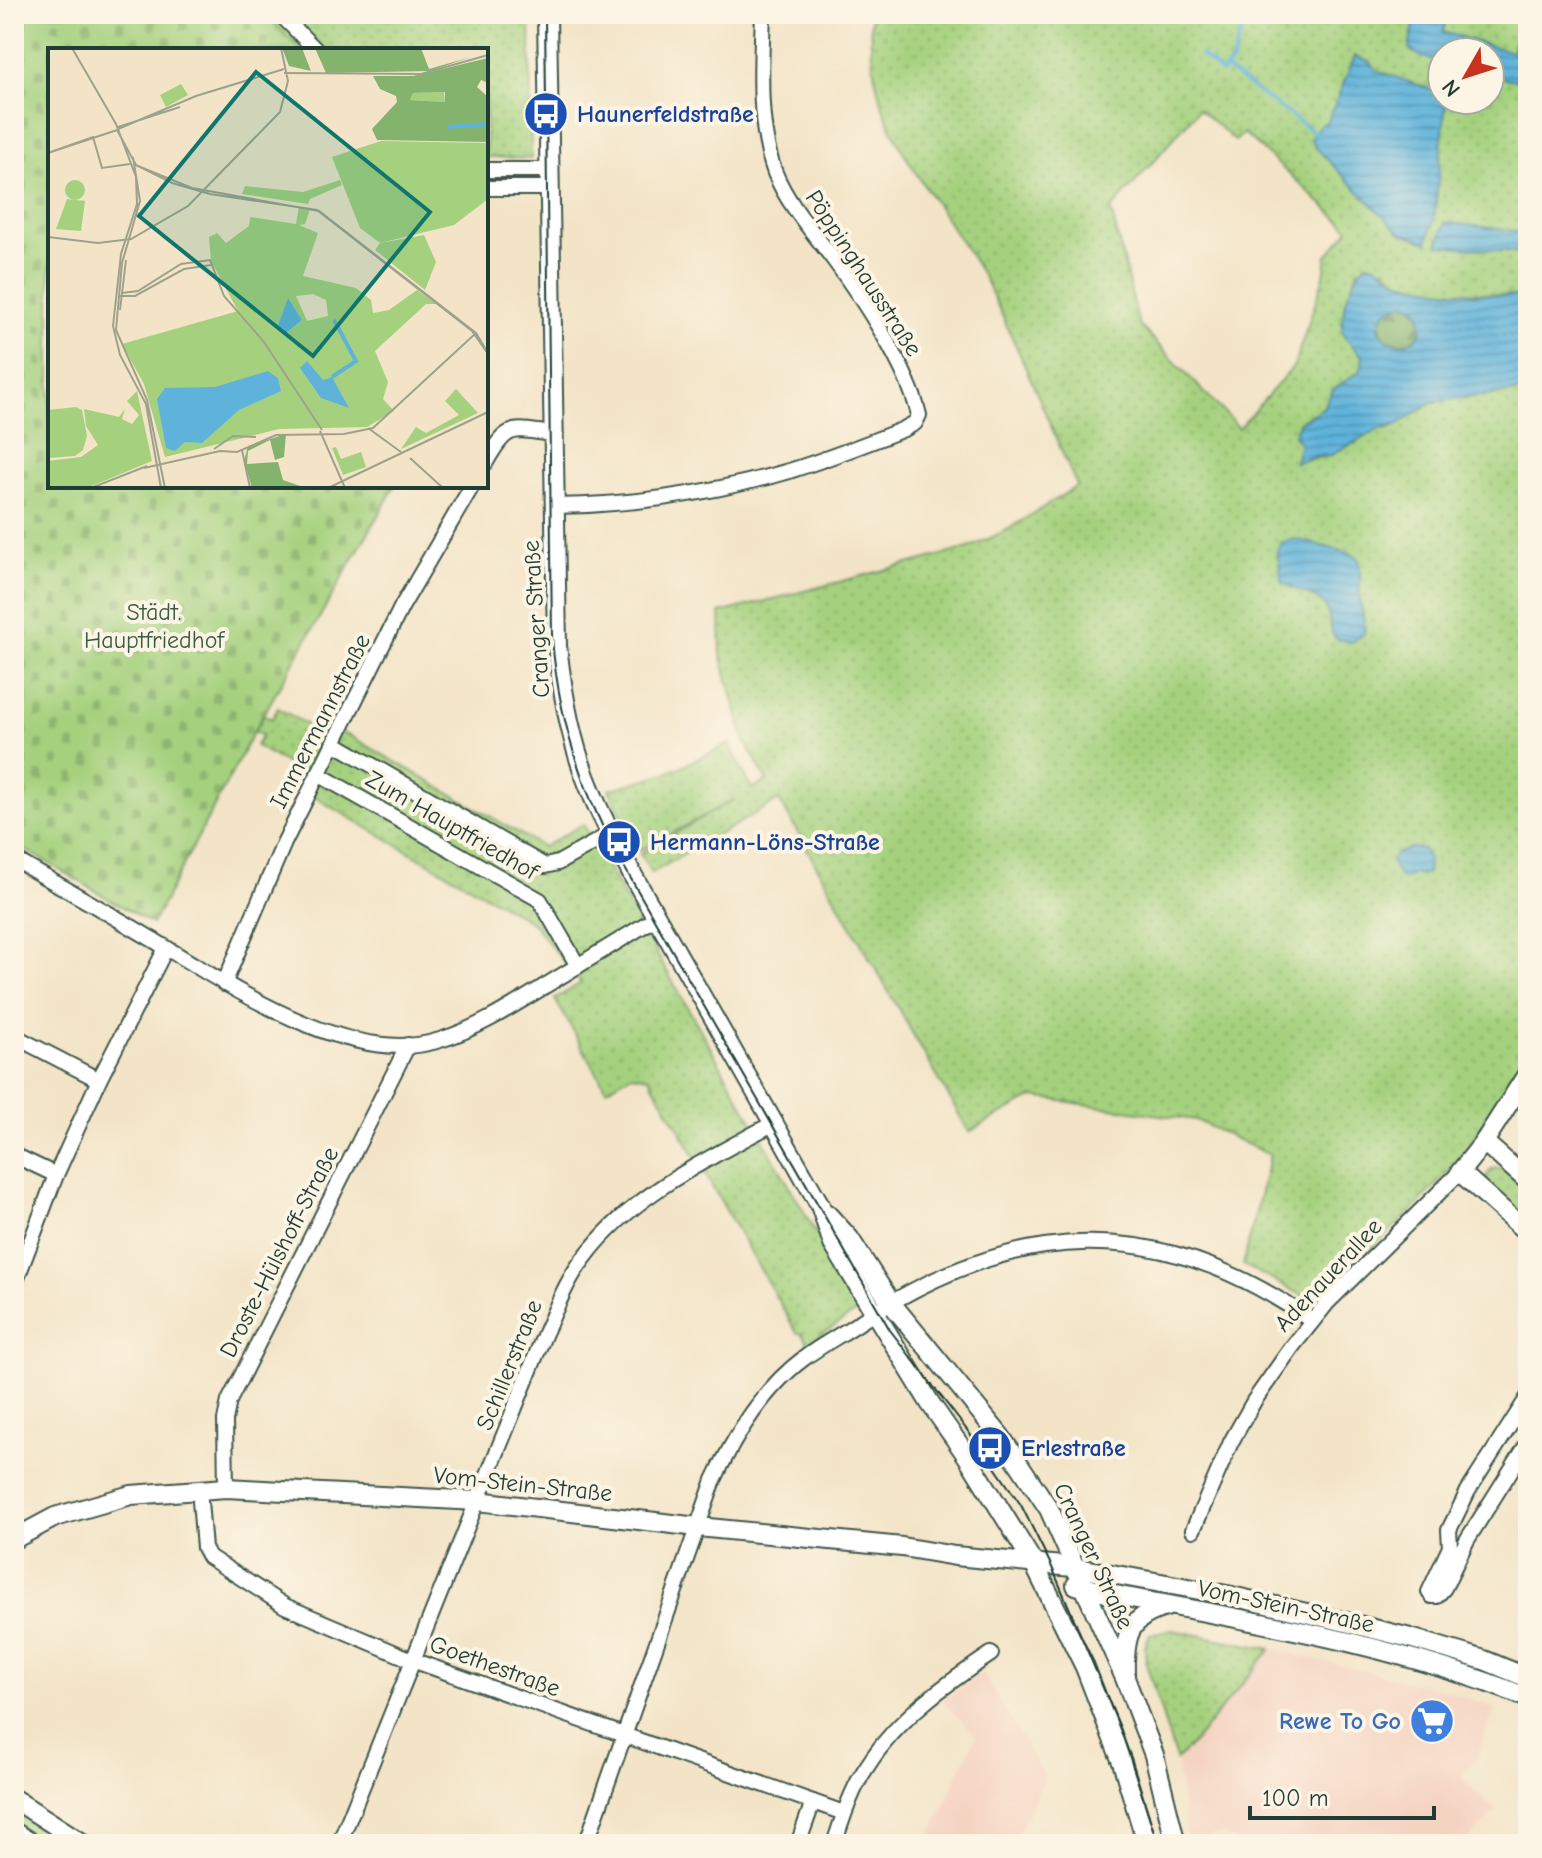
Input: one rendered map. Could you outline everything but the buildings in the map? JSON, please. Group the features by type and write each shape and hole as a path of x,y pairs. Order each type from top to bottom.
{"main road":[{"name":"Cranger Straße","path":"547,14 555,616 568,722 582,769 610,834 820,1205 833,1244 883,1308 976,1405 1030,1478 1058,1528 1125,1678 1154,1755 1176,1844"},
{"name":"Adenauerallee","path":"1460,1172 1484,1142 1528,1073"},
{"path":"1484,1142 1528,1181"},
{"path":"1460,1172 1528,1233"},
{"name":"Cranger Straße","path":"883,1308 930,1403 1034,1564 1085,1667 1122,1762 1147,1844"},
{"name":"Vom-Stein-Straße","path":"14,1539 55,1517 131,1495 199,1489 478,1501 1073,1567 1227,1595 1356,1624 1484,1660 1528,1678"},
{"name":"Vom-Stein-Straße","path":"1034,1564 1083,1588 1332,1638 1476,1677 1528,1698"},
{"path":"1125,1678 1126,1646 1135,1620 1148,1611 1169,1606"},
{"path":"14,1799 84,1844"},
{"path":"14,1832 33,1844"}],"street":[{"path":"280,14 314,48"},
{"name":"Pöppinghausstraße","path":"554,506 582,506 712,489 788,471 904,429 915,423 919,415 915,398 875,323 844,273 793,207 776,174 763,105 763,14"},
{"path":"488,170 549,179"},
{"path":"488,188 549,179"},
{"path":"488,458 499,438 513,430 553,434"},
{"name":"Immermannstraße","path":"224,984 284,843 318,774 402,606 471,488"},
{"name":"Zum Hauptfriedhof","path":"334,743 545,866 558,863 610,834"},
{"name":"Zum Hauptfriedhof","path":"318,774 540,900 578,966"},
{"path":"14,859 224,984 303,1023 376,1044 408,1045 438,1041 476,1026 656,918"},
{"path":"14,1286 18,1262 56,1175 99,1080 166,948"},
{"path":"14,1036 99,1080"},
{"name":"Droste-Hülshoff-Straße","path":"226,1488 225,1420 229,1401 408,1045"},
{"name":"Schillerstraße","path":"339,1844 569,1280 586,1255 625,1215 666,1183 774,1123"},
{"path":"14,1155 56,1175"},
{"name":"Adenauerallee","path":"1193,1530 1231,1442 1272,1375 1312,1321 1460,1172"},
{"path":"586,1844 725,1457 758,1404 801,1360 883,1308 986,1258 1016,1250 1088,1242 1138,1246 1195,1258 1273,1294 1312,1321"},
{"path":"1528,1397 1468,1491 1449,1530 1450,1547 1432,1583 1429,1592 1432,1596 1437,1596 1444,1588 1467,1540 1528,1443"},
{"path":"1498,1444 1518,1457"},
{"name":"Goethestraße","path":"199,1489 204,1548 214,1562 285,1606 412,1660 844,1813"},
{"path":"1449,1530 1467,1540"},
{"path":"834,1844 844,1813 868,1764 895,1732 941,1688 991,1654"},
{"path":"798,1844 813,1802"}],"shaded area":[{"path":"1271,1649 1445,1690 1495,1709 1476,1759 1460,1777 1496,1810 1465,1844 1238,1844 1224,1833 1187,1841 1176,1760"},
{"path":"982,1673 1045,1777 1013,1844 927,1844 976,1736 942,1700"}],"green space":[{"name":"Städt. Hauptfriedhof","path":"14,14 265,14 288,38 303,48 48,48 48,488 394,488 254,731 152,924 14,843"},
{"path":"265,14 530,14 531,159 488,157 488,48 303,48 288,38"},
{"path":"871,14 1528,14 1528,297 1431,289 1398,280 1384,268 1358,270 1344,308 1344,336 1363,357 1361,370 1333,390 1323,408 1303,419 1296,428 1300,443 1295,462 1329,456 1380,429 1391,428 1432,402 1523,390 1528,386 1528,1055 1457,1162 1417,1206 1317,1300 1243,1265 1270,1155 1196,1120 1033,1097 969,1132 779,800 652,873 640,854 735,799 639,851 609,790 667,773 729,744 752,789 767,781 744,739 721,654 720,613 969,548 1007,530 1077,486 987,284 907,158 883,107 875,79","holes":["1199,109 1235,141 1244,133 1349,229 1327,256 1324,277 1294,366 1239,428 1139,325 1111,210"]},
{"path":"1401,303 1416,309 1422,324 1416,339 1401,345 1386,339 1380,324 1386,309"},
{"path":"278,708 312,728 315,723 352,737 543,847 583,824 860,1310 808,1343 801,1333 797,1333 649,1077 632,1074 606,1089 555,999 581,983 532,922 321,801 288,771 290,766 256,746 262,735 254,731 264,715 272,719"},
{"path":"1502,1168 1528,1190 1528,1224 1487,1184 1486,1178 1491,1169"},
{"path":"1172,1630 1271,1649 1176,1760 1146,1663 1145,1646 1150,1634"},
{"path":"14,1805 75,1844 47,1844 14,1823"}],"water":[{"path":"1416,14 1448,14 1443,32 1457,36 1426,36 1426,58 1409,49"},
{"path":"1522,14 1528,14 1528,82 1506,79 1506,50 1512,52"},
{"path":"1355,56 1369,61 1378,71 1426,88 1426,116 1445,116 1434,219 1427,242 1399,232 1314,146 1311,138 1319,126 1328,121"},
{"path":"1445,222 1528,233 1528,253 1438,245"},
{"path":"1366,263 1372,264 1404,282 1481,294 1528,297 1528,386 1517,392 1432,402 1397,425 1380,429 1329,456 1295,463 1300,443 1294,435 1299,423 1323,408 1333,390 1361,370 1363,357 1345,337 1342,320 1351,287","holes":["1410,304 1420,314 1421,333 1406,343 1387,340 1379,330 1384,315 1395,307"]},
{"path":"1295,539 1350,553 1359,559 1364,634 1352,642 1336,639 1322,603 1282,582 1277,551 1282,542"},
{"path":"1410,848 1423,849 1428,859 1427,874 1400,878 1391,861 1394,855"}],"waterway":[{"path":"1201,55 1222,73 1232,61 1247,14"},
{"path":"1226,69 1315,133"}],"tram line":[{"path":"545,14 552,638 559,694 572,748 591,800 615,851 890,1330 1021,1505 1051,1565 1121,1730 1158,1844"}],"place":[{"name":"Haunerfeldstraße","path":"546,114"},
{"name":"Hermann-Löns-Straße","path":"619,842"},
{"name":"Erlestraße","path":"990,1448"},
{"name":"Rewe To Go","path":"1432,1721"}]}
